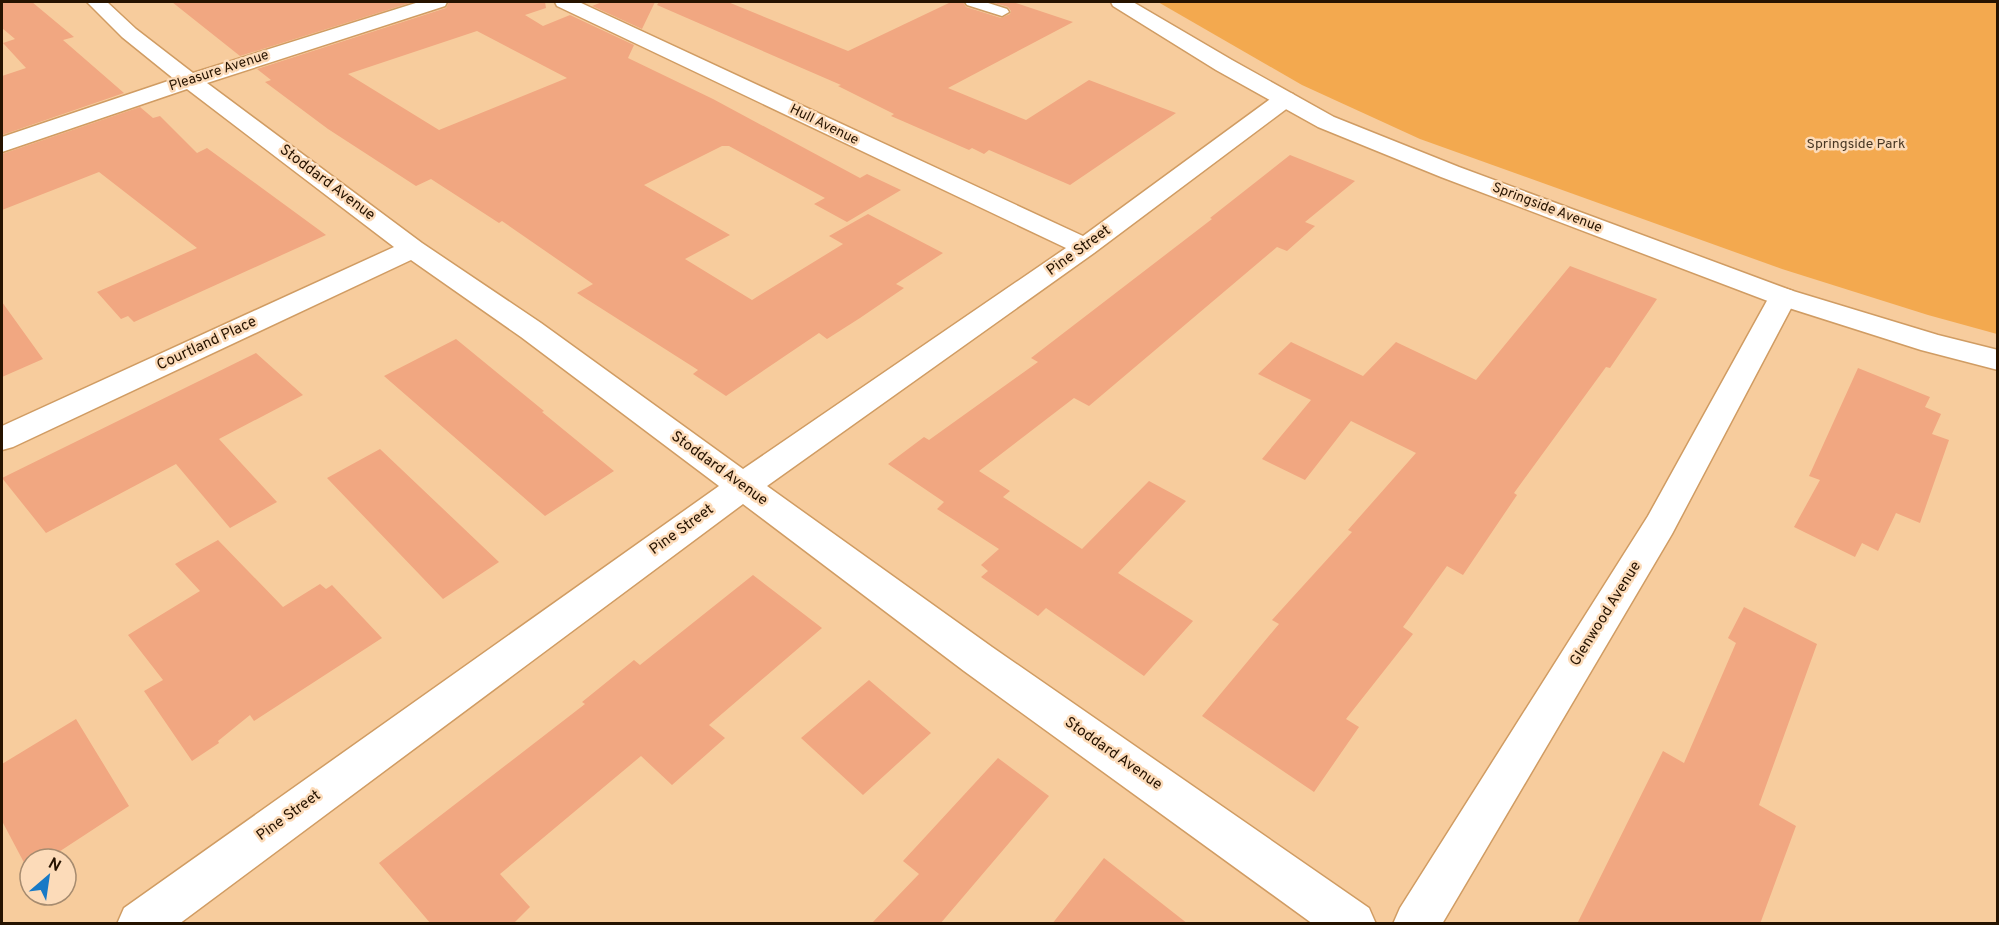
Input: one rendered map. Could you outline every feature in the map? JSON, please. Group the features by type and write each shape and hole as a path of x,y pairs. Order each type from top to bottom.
{"street":[{"name":"Stoddard Avenue","path":"96,2 129,33 189,80 413,249 531,330 987,665 1353,924"},
{"name":"Pleasure Avenue","path":"2,145 189,80 438,2"},
{"name":"Hull Avenue","path":"564,2 936,179 1085,247"},
{"name":"Springside Avenue","path":"1120,2 1326,122 1784,297 1931,343 1998,360"},
{"name":"Pine Street","path":"140,924 743,486 1085,247 1285,99"},
{"name":"Courtland Place","path":"2,439 413,249"},
{"name":"Glenwood Avenue","path":"1416,924 1660,525 1784,297"}],"lane":[{"path":"972,2 1002,12"}],"green space":[{"name":"Springside Park","path":"1158,2 1997,2 1997,334 1782,269 1420,139 1302,85"}],"building":[{"path":"2,2 32,2 74,37 63,40 124,93 2,135 2,76 26,68 3,43 15,39 2,28"},
{"path":"172,2 413,2 240,56"},
{"path":"449,2 545,2 546,8 525,15 543,26 570,15 634,45 628,58 713,99 860,178 867,174 901,190 847,222 814,204 825,198 729,146 722,146 644,185 730,235 685,259 752,300 843,244 829,236 868,214 943,253 896,284 904,288 860,318 827,339 819,333 726,396 693,374 698,370 577,293 593,284 502,221 499,223 431,179 416,186 328,129 265,82 271,80 257,69 446,8","holes":["477,31 567,78 439,130 348,74"]},
{"path":"602,2 655,2 642,29 592,6"},
{"path":"659,2 728,2 848,51 951,2 963,2 966,7 1001,18 1010,14 1011,11 1008,7 991,2 1013,2 1073,22 948,88 1026,120 1089,80 1176,113 1070,185 989,150 984,154 972,148 969,150 891,116 894,114 838,86 841,85 657,5"},
{"path":"140,107 153,118 160,116 197,153 207,148 326,235 134,322 128,316 121,319 97,292 197,248 99,172 2,210 2,154"},
{"path":"1290,155 1355,181 1305,222 1315,226 1287,251 1277,247 1089,406 1074,398 979,471 1010,491 1003,497 1082,549 1149,481 1186,501 1118,573 1193,621 1144,676 1046,608 1038,616 981,577 988,571 981,565 999,549 937,509 944,502 888,464 924,437 929,440 1038,362 1031,358 1212,219 1210,218"},
{"path":"1570,266 1657,299 1610,368 1606,367 1514,493 1517,495 1463,575 1447,566 1403,627 1413,634 1346,719 1359,727 1314,792 1202,716 1279,624 1272,620 1352,532 1348,530 1416,453 1351,421 1305,480 1262,459 1311,400 1258,374 1291,342 1363,376 1396,342 1476,380"},
{"path":"2,302 43,359 2,377"},
{"path":"456,339 614,471 545,516 384,376"},
{"path":"256,353 303,395 219,439 277,502 230,528 176,464 46,533 2,478"},
{"path":"1858,368 1930,397 1925,407 1941,414 1932,434 1949,440 1920,523 1896,513 1878,551 1862,543 1855,557 1794,527 1820,480 1809,476"},
{"path":"380,449 499,562 443,599 327,478"},
{"path":"218,540 283,607 320,584 326,589 332,585 382,638 254,721 250,715 218,741 219,743 192,761 144,691 163,680 128,635 200,591 175,564"},
{"path":"753,575 822,628 709,725 725,738 672,785 641,756 500,874 530,907 513,924 431,924 379,863 585,704 582,702 634,660 640,665"},
{"path":"1744,607 1817,644 1759,805 1796,826 1760,924 1577,924 1663,751 1684,763 1736,643 1728,638"},
{"path":"869,680 931,733 863,795 801,738"},
{"path":"76,719 129,806 66,847 18,847 18,851 2,821 2,764"},
{"path":"998,758 1049,796 940,924 871,924 919,874 903,861"},
{"path":"1104,858 1188,924 1052,924"}]}
